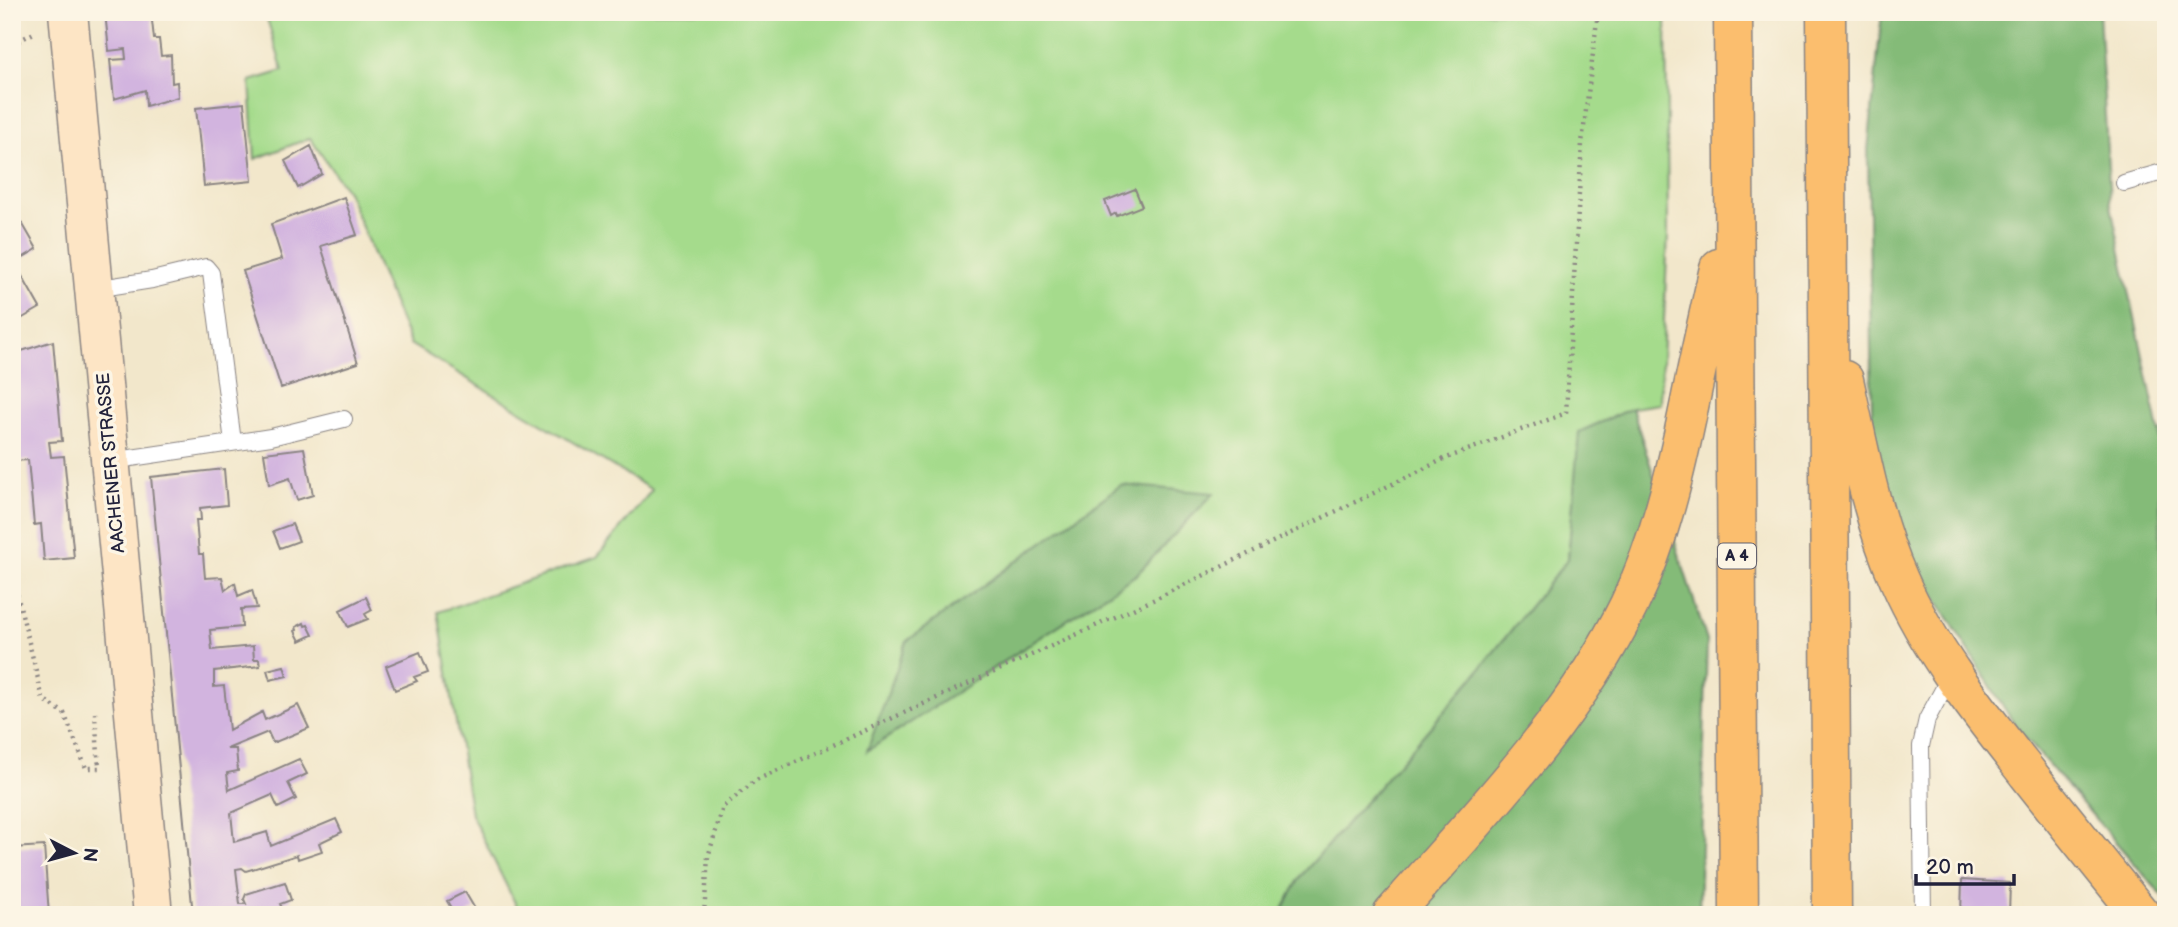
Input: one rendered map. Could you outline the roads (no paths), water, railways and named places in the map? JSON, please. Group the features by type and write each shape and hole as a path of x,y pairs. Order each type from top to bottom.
{"highway":[{"name":"A 4","path":"1733,12 1739,915"},
{"path":"1826,12 1832,915"},
{"path":"1392,915 1489,804 1565,711 1600,659 1630,603 1660,524 1677,466 1734,197"},
{"path":"1827,307 1861,458 1886,547 1917,617 1985,721 2141,915"}],"main road":[{"name":"AACHENER STRASSE","path":"68,12 153,915"}],"lane":[{"path":"2124,183 2166,171"},
{"path":"95,289 152,280 206,267 211,272 233,442"},
{"path":"111,461 271,437 344,419"},
{"path":"1923,915 1921,746 1927,719 1952,673"}]}
